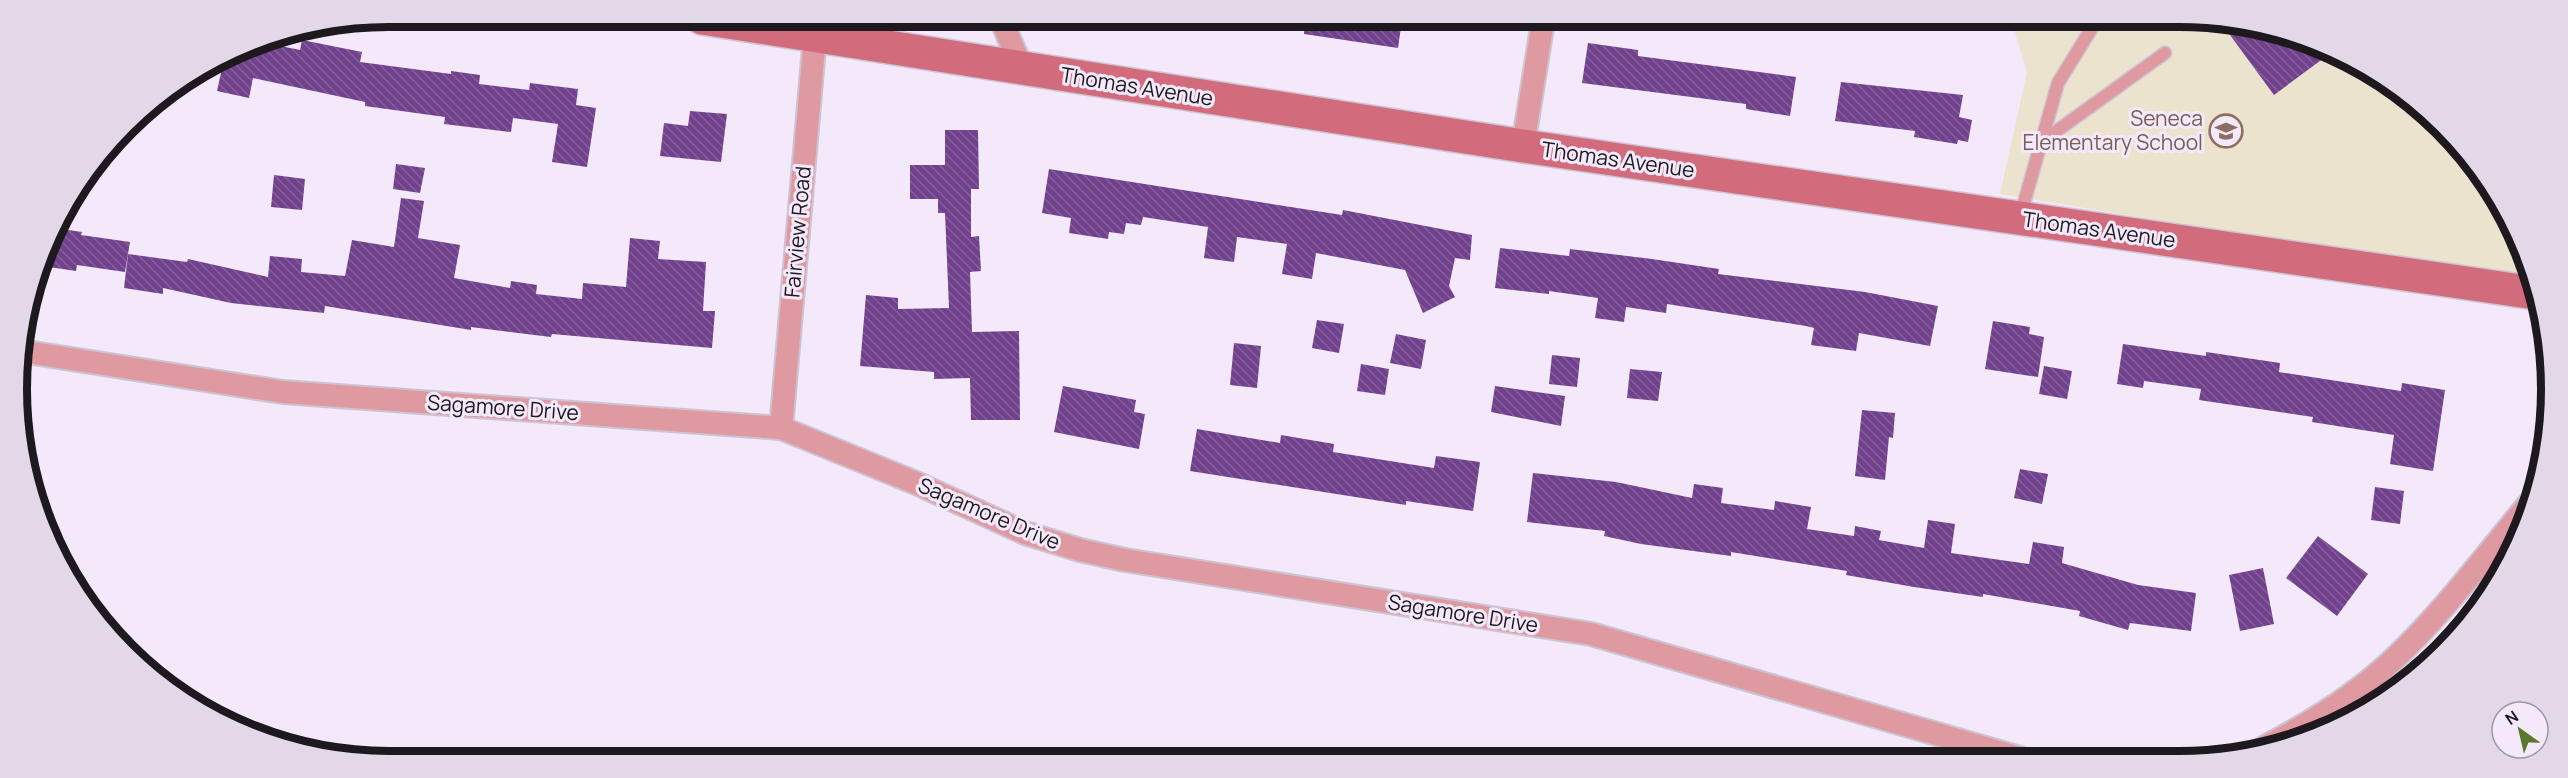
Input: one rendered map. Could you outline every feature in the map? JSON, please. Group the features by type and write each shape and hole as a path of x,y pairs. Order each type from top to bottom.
{"main road":[{"name":"Thomas Avenue","path":"758,27 1523,146 2528,292"}],"street":[{"path":"1005,27 1022,69"},
{"path":"1523,146 1542,27"},
{"name":"Fairview Road","path":"781,428 815,36"},
{"name":"Sagamore Drive","path":"29,352 283,392 781,428 916,483 1024,533 1080,550 1125,560 1591,634 1996,751"},
{"path":"2290,734 2355,692 2393,660 2517,518"}],"lane":[{"path":"2019,218 2058,83 2093,27"},
{"path":"2040,142 2165,53"}],"shaded area":[{"name":"Seneca Elementary School","path":"2013,27 2179,27 2226,30 2273,39 2318,55 2360,75 2380,88 2418,117 2451,150 2493,208 2525,281 2000,194 2027,72"}],"building":[{"path":"1304,27 1401,27 1398,48 1304,34"},
{"path":"2226,30 2273,39 2324,58 2274,95"},
{"path":"302,40 362,52 360,62 451,74 451,71 480,75 479,84 529,90 530,83 578,89 576,105 596,108 587,167 552,162 558,124 513,118 511,132 444,124 445,117 365,106 365,102 253,78 249,98 217,91 222,68 229,64 276,45 300,50"},
{"path":"1588,43 1638,50 1638,56 1796,77 1790,116 1746,109 1746,104 1582,83"},
{"path":"1841,82 1963,95 1959,117 1972,120 1968,142 1958,140 1957,144 1914,137 1915,131 1835,121"},
{"path":"690,111 727,114 721,162 660,156 664,123 688,126"},
{"path":"945,130 978,130 979,189 971,189 971,237 979,236 981,271 970,272 972,332 1019,331 1020,420 971,420 970,378 934,379 934,372 860,366 866,295 898,298 898,309 949,308 945,213 938,213 938,199 910,199 910,165 945,165"},
{"path":"396,164 425,168 420,193 393,189"},
{"path":"1049,169 1342,215 1343,210 1472,235 1470,260 1455,258 1449,286 1455,297 1423,313 1405,270 1316,253 1312,279 1282,274 1287,244 1237,237 1234,262 1204,258 1208,227 1143,217 1141,225 1126,223 1124,234 1109,232 1108,239 1069,233 1071,218 1042,213"},
{"path":"274,175 305,179 302,210 271,207"},
{"path":"401,198 424,201 418,238 460,245 454,278 510,288 511,281 537,285 536,294 582,299 583,283 626,287 630,238 660,241 658,259 706,262 703,311 715,311 712,348 552,334 551,337 471,327 471,330 325,306 324,313 231,303 163,288 163,294 124,288 128,254 187,262 188,259 268,277 270,256 302,259 301,272 345,276 352,240 394,247"},
{"path":"64,229 82,232 81,235 130,242 125,272 77,265 76,271 48,267"},
{"path":"1500,248 1569,256 1570,249 1652,259 1719,269 1718,274 1865,292 1938,306 1930,346 1859,333 1856,351 1811,345 1814,328 1806,326 1667,304 1666,313 1626,307 1624,322 1595,318 1598,298 1549,291 1549,294 1495,288"},
{"path":"1317,320 1344,324 1339,353 1312,348"},
{"path":"1993,321 2030,327 2029,334 2044,337 2038,377 1985,369"},
{"path":"1396,334 1426,340 1421,369 1390,363"},
{"path":"1234,343 1261,346 1257,388 1230,385"},
{"path":"2123,344 2206,356 2206,352 2280,363 2279,372 2401,391 2402,383 2445,390 2433,471 2390,464 2394,435 2312,422 2313,417 2199,400 2201,389 2144,381 2143,388 2117,384"},
{"path":"1552,355 1580,358 1577,387 1549,384"},
{"path":"1361,364 1389,369 1385,395 1357,391"},
{"path":"2044,366 2072,371 2067,399 2039,394"},
{"path":"1630,369 1662,372 1658,401 1627,398"},
{"path":"1063,386 1136,400 1134,412 1145,414 1139,449 1054,432"},
{"path":"1495,386 1565,396 1561,426 1491,412"},
{"path":"1862,410 1895,413 1893,438 1889,437 1885,480 1855,476"},
{"path":"1197,429 1280,443 1281,435 1334,444 1333,452 1434,468 1436,456 1480,462 1473,511 1406,501 1406,505 1190,471"},
{"path":"2020,469 2048,474 2042,504 2014,498"},
{"path":"1533,473 1616,482 1692,498 1694,484 1723,488 1721,503 1774,510 1775,501 1811,507 1807,529 1854,536 1855,526 1881,531 1879,540 1924,548 1928,520 1955,524 1951,553 2029,564 2033,542 2064,547 2062,563 2138,585 2196,593 2191,631 2130,623 2128,630 2079,616 2080,611 1983,594 1983,597 1914,587 1846,575 1847,571 1731,552 1731,556 1641,544 1604,536 1605,531 1527,522"},
{"path":"2375,487 2404,491 2400,524 2371,520"},
{"path":"2318,536 2368,574 2337,616 2286,578"},
{"path":"2263,568 2274,624 2240,631 2229,575"}],"place":[{"name":"Seneca Elementary School","path":"2226,131"}]}
